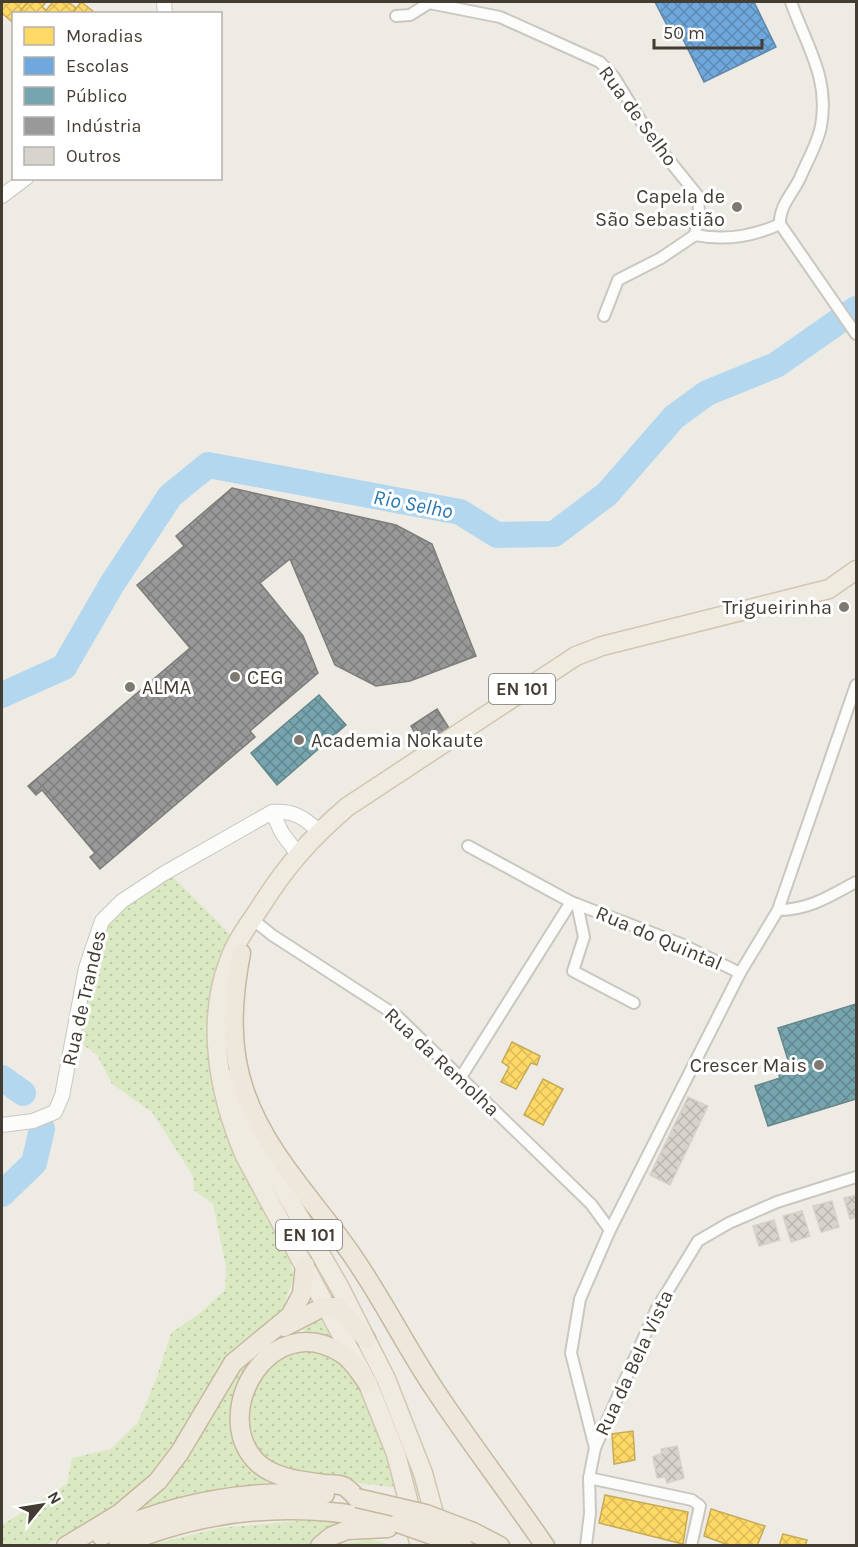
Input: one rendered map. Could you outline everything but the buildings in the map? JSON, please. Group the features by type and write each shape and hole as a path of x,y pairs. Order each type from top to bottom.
{"highway":[{"path":"241,953 233,1007 235,1048 245,1092 261,1130 281,1161 357,1261 435,1390 545,1545"},
{"path":"66,1545 119,1514 158,1481 189,1438 233,1363 262,1340 295,1308 302,1294 305,1265"},
{"path":"262,1340 294,1321 327,1306 343,1310 366,1339"},
{"path":"358,1506 343,1486 291,1479 265,1468 248,1450 243,1437 242,1406 249,1380 263,1359 284,1346 298,1343 321,1344 342,1354 368,1384"},
{"path":"82,1545 148,1517 210,1500 258,1494 308,1493 358,1506 426,1514 468,1539"},
{"path":"118,1545 162,1528 236,1512 358,1506 398,1523 500,1545"},
{"path":"320,1545 347,1530 360,1527 383,1530 398,1523"}],"main road":[{"name":"EN 101","path":"420,1545 396,1454 368,1384 245,1156 234,1131 222,1079 217,1030 220,992 235,946 285,868 319,831 347,807 466,726 576,656 602,646 796,600 830,589 856,570"},
{"name":"EN 101","path":"252,919 232,980 226,1012 229,1063 235,1091 265,1159 340,1288 386,1379 423,1473 442,1545"}],"street":[{"path":"604,316 618,280 661,258 694,235 721,240 762,232 780,219 821,128 825,92 816,60 791,2"},
{"name":"Rua de Selho","path":"396,16 410,15 429,3 500,17 600,62 614,77 652,139 698,196 699,212 694,235"},
{"path":"2,196 23,180"},
{"path":"780,219 855,332"},
{"path":"586,1545 590,1513 589,1478 595,1448 571,1353 580,1299 610,1230 740,973 778,910 856,685"},
{"path":"297,854 282,833 272,812 289,811 305,818 319,831"},
{"name":"Rua de Trandes","path":"2,1125 33,1121 55,1112 62,1096 86,968 102,921 122,901 162,874 272,812"},
{"name":"Rua do Quintal","path":"468,846 574,903 681,944 740,973"},
{"path":"778,910 796,910 811,906 856,882"},
{"path":"461,1077 574,903"},
{"name":"Rua do Quintal","path":"574,903 584,937 573,971 634,1003"},
{"name":"Rua da Remolha","path":"252,919 272,935 397,1016 591,1204 610,1230"},
{"name":"Rua da Bela Vista","path":"595,1448 656,1310 698,1241 729,1223 777,1202 856,1177"},
{"path":"589,1478 692,1500 700,1506 691,1545"}],"green space":[{"path":"172,876 232,936 209,1045 284,1240 294,1276 281,1313 196,1409 158,1467 129,1498 87,1525 46,1545 2,1546 2,1525 67,1484 72,1458 111,1449 138,1422 157,1377 171,1333 200,1313 225,1290 226,1267 213,1204 194,1190 193,1176 152,1112 112,1084 97,1055 78,1041 92,965 100,936 106,924 127,902"},
{"path":"320,1319 335,1341 299,1329"},
{"path":"261,1351 237,1389 231,1415 232,1428 246,1456 272,1482 202,1492 139,1511 234,1373"},
{"path":"320,1352 338,1358 357,1382 374,1418 398,1488 298,1473 272,1462 260,1452 253,1438 250,1423 255,1392 262,1378 284,1357 297,1353"},
{"path":"308,1520 338,1522 309,1545 144,1546 220,1528"},
{"path":"369,1539 392,1545 337,1545"}],"waterway":[{"name":"Rio Selho","path":"2,695 64,667 112,584 170,496 208,465 460,512 497,535 554,534 607,494 674,417 707,393 776,365 856,309"},
{"name":"Rio Selho","path":"2,1078 23,1093"},
{"name":"Rio Selho","path":"2,1194 34,1163 42,1129"}],"place":[{"name":"Capela de São Sebastião","path":"737,207"},
{"name":"Trigueirinha","path":"844,607"},
{"name":"CEG","path":"235,677"},
{"name":"ALMA","path":"130,687"},
{"name":"Academia Nokaute","path":"299,740"},
{"name":"Crescer Mais","path":"819,1065"}]}
